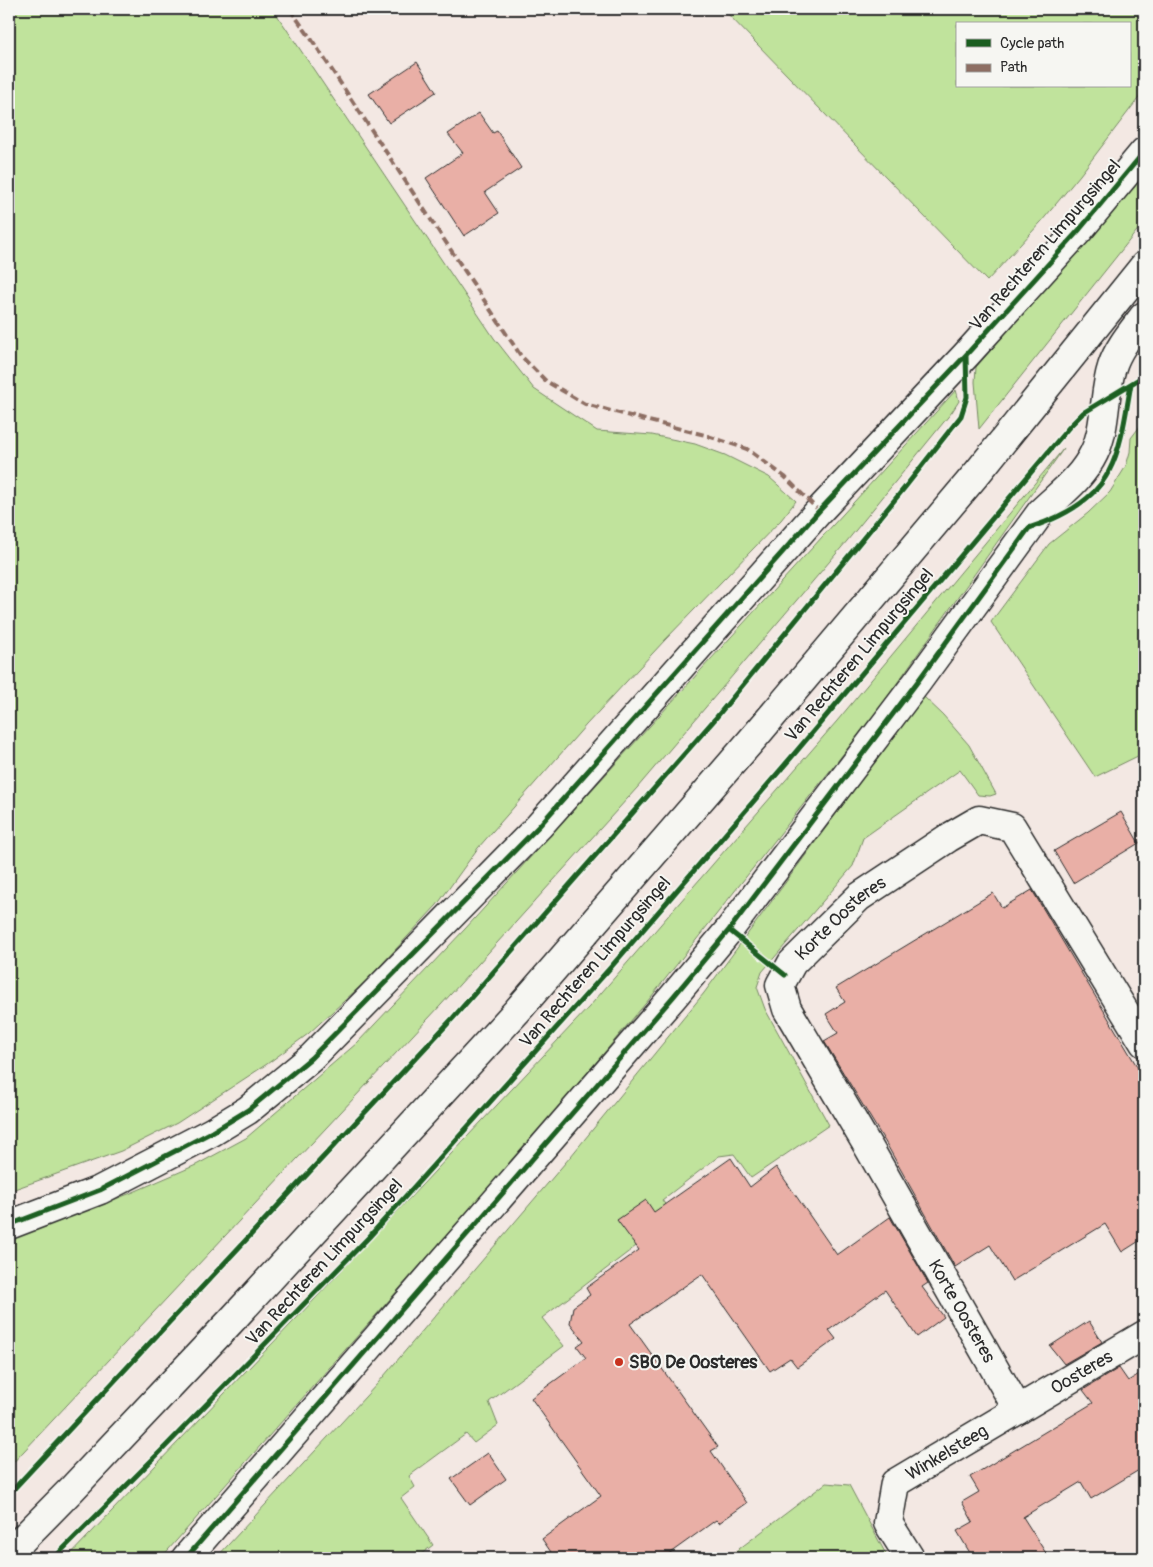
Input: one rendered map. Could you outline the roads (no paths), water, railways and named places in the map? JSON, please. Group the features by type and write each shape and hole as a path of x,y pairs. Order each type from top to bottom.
{"main road":[{"name":"Van Rechteren Limpurgsingel","path":"9,1225 100,1190 212,1132 248,1110 312,1058 539,826 818,511 966,355 1074,236 1144,152"},
{"name":"Van Rechteren Limpurgsingel","path":"9,1553 230,1322 517,1011 757,734 972,479 1144,266"},
{"path":"186,1558 729,930 918,681 1041,512 1083,472 1098,443 1111,369 1122,344 1144,316"},
{"name":"Korte Oosteres","path":"1018,1410 869,1148 787,1010 780,985 792,963 859,897 948,838 979,820 1012,826 1144,1044"},
{"name":"Oosteres","path":"1018,1410 1144,1335"},
{"name":"Winkelsteeg","path":"910,1558 888,1523 895,1483 1018,1410"}],"place":[{"name":"SBO De Oosteres","path":"619,1362"}]}
